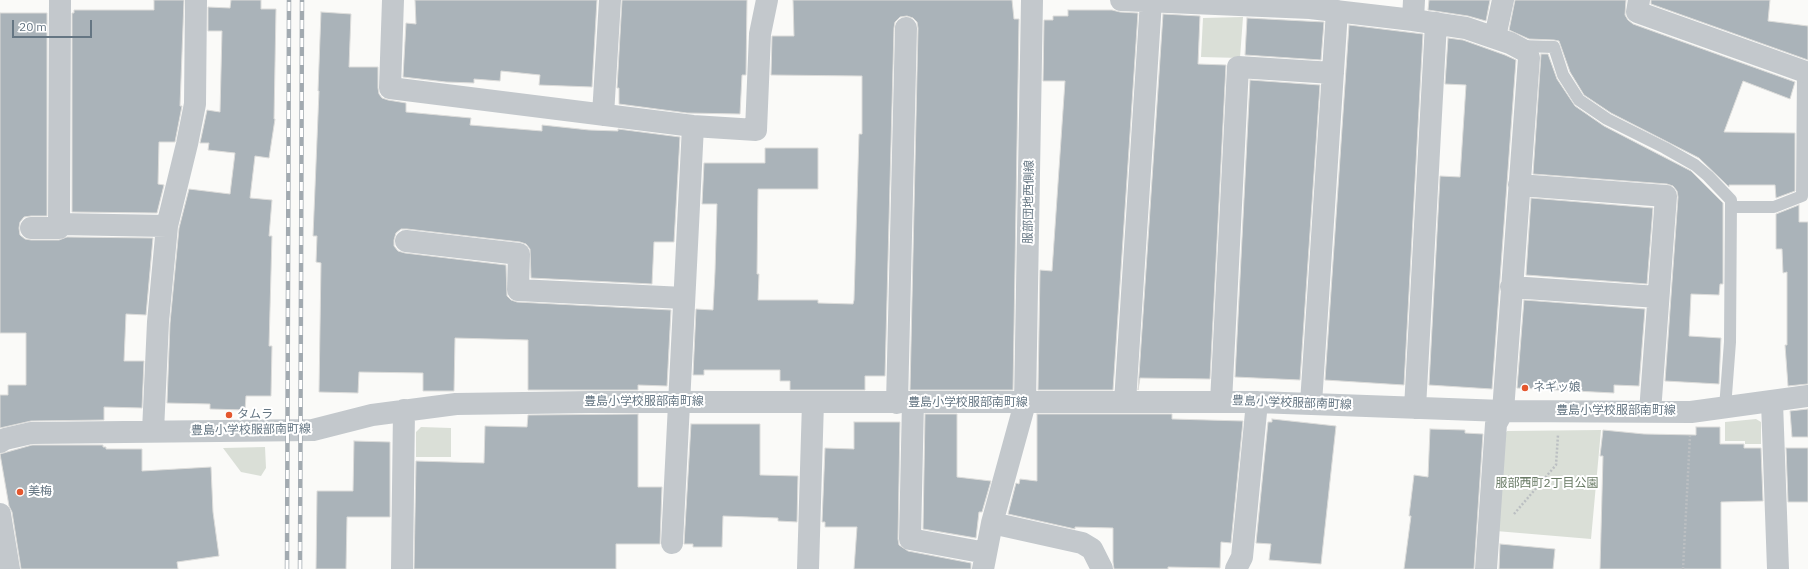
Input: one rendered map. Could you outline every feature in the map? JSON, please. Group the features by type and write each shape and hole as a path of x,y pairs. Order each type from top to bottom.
{"street":[{"path":"31,228 59,228 60,0"},
{"path":"153,431 158,322 167,226 195,104 196,0"},
{"path":"393,0 390,88 692,126 756,130 760,34 767,0"},
{"path":"603,115 610,0"},
{"name":"服部団地西側線","path":"984,561 992,523 1025,403 1032,0"},
{"path":"1121,0 1310,4 1337,11 1414,10 1436,23 1466,28 1518,46 1527,52 1529,58 1503,410 1496,424 1486,569"},
{"path":"1494,37 1503,0"},
{"path":"1639,0 1636,12 1806,72"},
{"path":"1126,402 1151,1"},
{"path":"1310,403 1337,11"},
{"path":"1415,408 1436,23"},
{"path":"906,28 905,402 910,539 984,561"},
{"path":"1221,402 1238,67 1333,73"},
{"path":"672,543 692,126"},
{"path":"1519,185 1666,196 1650,412"},
{"path":"59,224 167,226"},
{"path":"406,241 519,254 518,290 684,298"},
{"path":"1511,287 1658,297"},
{"name":"豊島小学校服部南町線","path":"0,442 5,439 31,433 313,430 372,414 456,404 679,402 1256,402 1415,408 1691,412 1808,396"},
{"path":"808,569 813,402"},
{"path":"1236,569 1242,557 1256,402"},
{"path":"1772,402 1778,569"},
{"path":"402,569 404,410"},
{"path":"0,514 9,569"},
{"path":"992,523 1082,543 1092,549 1102,569"}],"lane":[{"path":"1518,46 1554,47 1563,75 1579,100 1607,119 1695,165 1731,200 1730,342 1724,408"},
{"path":"1732,207 1774,207 1802,196 1806,72"}],"path":[{"path":"1683,569 1691,412"},
{"path":"1488,533 1518,511 1556,465 1558,430"}],"green space":[{"path":"1243,17 1240,58 1201,57 1203,18"},
{"path":"1756,419 1761,422 1761,444 1745,444 1745,441 1725,441 1725,422"},
{"path":"421,427 451,428 451,457 416,457 416,432"},
{"name":"服部西町2丁目公園","path":"1601,430 1591,539 1496,531 1501,441 1507,431"},
{"path":"265,447 266,468 261,476 241,472 223,448"}],"building":[{"path":"154,0 184,0 180,106 182,106 175,142 159,142 158,184 164,185 157,213 72,212 72,13 74,13 74,10 154,10"},
{"path":"231,0 261,0 261,9 276,9 275,119 269,158 255,156 250,198 272,200 269,236 272,236 269,346 272,346 271,396 246,396 245,410 210,409 210,404 167,403 170,323 179,228 189,189 230,194 235,153 208,150 209,143 200,143 207,110 220,112 222,31 208,31 208,7 230,8"},
{"path":"415,0 597,0 592,87 539,85 540,75 501,71 500,81 474,79 474,83 446,82 403,77 406,23 416,24"},
{"path":"622,0 747,0 746,75 742,75 740,114 687,113 619,104 619,88 617,88"},
{"path":"793,0 1012,0 1014,19 1019,19 1013,390 910,390 918,28 917,22 913,18 907,16 900,17 895,22 894,28 885,376 865,376 865,390 790,390 790,381 780,381 780,370 704,370 704,375 693,375 696,309 713,310 715,272 717,204 702,204 704,163 765,163 765,148 818,148 818,189 758,189 758,300 818,300 818,303 853,304 859,134 862,134 862,76 771,75 772,36 794,36"},
{"path":"1429,0 1490,0 1486,21 1468,16 1428,10"},
{"path":"1515,0 1626,0 1625,15 1633,24 1795,82 1790,99 1743,81 1724,132 1795,133 1795,191 1776,198 1775,185 1729,185 1729,187 1699,158 1611,113 1584,95 1570,72 1559,41 1529,39 1509,30"},
{"path":"1651,0 1770,0 1768,21 1808,26 1808,60 1651,4"},
{"path":"1068,10 1112,10 1138,13 1113,390 1038,390 1040,270 1052,271 1065,81 1043,81 1044,20 1053,20 1053,16 1068,16"},
{"path":"321,12 351,14 349,67 378,67 379,94 382,98 388,100 406,103 406,112 471,118 470,125 542,131 542,125 589,130 618,131 618,129 680,137 674,242 654,242 652,284 531,278 530,249 526,244 520,242 407,229 401,229 396,233 394,240 394,246 398,251 405,253 506,265 507,296 511,300 517,302 671,310 667,386 638,385 638,390 528,390 528,340 455,338 454,391 423,391 423,373 359,372 358,393 319,392 321,263 316,262 317,236 313,236"},
{"path":"0,13 47,13 47,216 24,217 20,222 20,235 25,239 31,240 59,240 67,237 153,238 146,315 126,314 124,361 144,361 142,408 104,407 104,420 31,421 0,428 0,395 8,395 8,385 26,385 26,333 0,333"},
{"path":"1163,14 1200,16 1198,64 1226,65 1210,379 1140,378 1138,390"},
{"path":"1247,18 1324,22 1321,60 1245,55"},
{"path":"1349,25 1423,34 1404,385 1325,380"},
{"path":"1448,38 1463,40 1516,60 1492,389 1429,385 1440,176 1460,177 1466,85 1445,84"},
{"path":"1541,54 1548,54 1557,79 1575,106 1604,126 1691,171 1723,203 1723,284 1720,284 1719,295 1691,294 1689,336 1721,338 1719,384 1665,381 1678,197 1677,191 1673,186 1667,184 1533,174"},
{"path":"1250,80 1320,85 1300,380 1235,377"},
{"path":"1531,198 1653,208 1647,284 1526,275"},
{"path":"1799,205 1799,222 1808,222 1808,384 1788,386 1785,345 1787,345 1787,272 1783,273 1782,249 1776,249 1776,214"},
{"path":"1524,300 1645,309 1639,386 1614,385 1614,393 1517,388"},
{"path":"1808,409 1808,437 1792,437 1790,411"},
{"path":"638,414 638,487 662,487 660,544 616,544 616,569 414,569 416,461 484,463 485,426 527,427 528,415"},
{"path":"925,414 957,414 957,477 991,481 982,512 979,512 976,538 923,529"},
{"path":"1037,414 1172,414 1172,419 1243,421 1231,543 1221,542 1220,568 1168,567 1168,569 1114,569 1113,528 1075,527 1075,529 1008,514 1016,483 1019,484 1020,479 1037,481"},
{"path":"1272,419 1336,426 1321,564 1269,560 1271,544 1256,543 1268,422 1272,422"},
{"path":"854,422 900,422 899,545 908,551 971,563 971,569 854,569 857,527 825,527 825,522 822,522 825,448 854,449"},
{"path":"691,424 760,424 760,475 798,476 797,522 778,521 778,518 723,516 722,547 693,547 693,544 684,544"},
{"path":"1696,427 1720,427 1720,444 1744,444 1744,448 1761,448 1763,501 1721,502 1721,569 1600,569 1603,456 1600,456 1603,430 1644,434 1696,435"},
{"path":"1430,429 1465,430 1465,433 1483,434 1474,569 1404,569 1411,516 1409,516 1414,475 1428,477"},
{"path":"354,441 390,442 390,517 347,517 346,569 316,569 317,491 353,491"},
{"path":"32,445 103,445 106,449 142,449 142,471 211,467 213,512 219,556 177,562 178,569 21,569 12,512 9,506 0,454"},
{"path":"1786,448 1808,448 1808,502 1788,502"},
{"path":"1500,544 1555,549 1553,569 1499,569"}],"railway":[{"path":"287,569 289,0"},
{"path":"300,569 302,0"}],"place":[{"name":"ネギッ娘","path":"1525,388"},
{"name":"タムラ","path":"229,415"},
{"name":"美梅","path":"20,492"}]}
